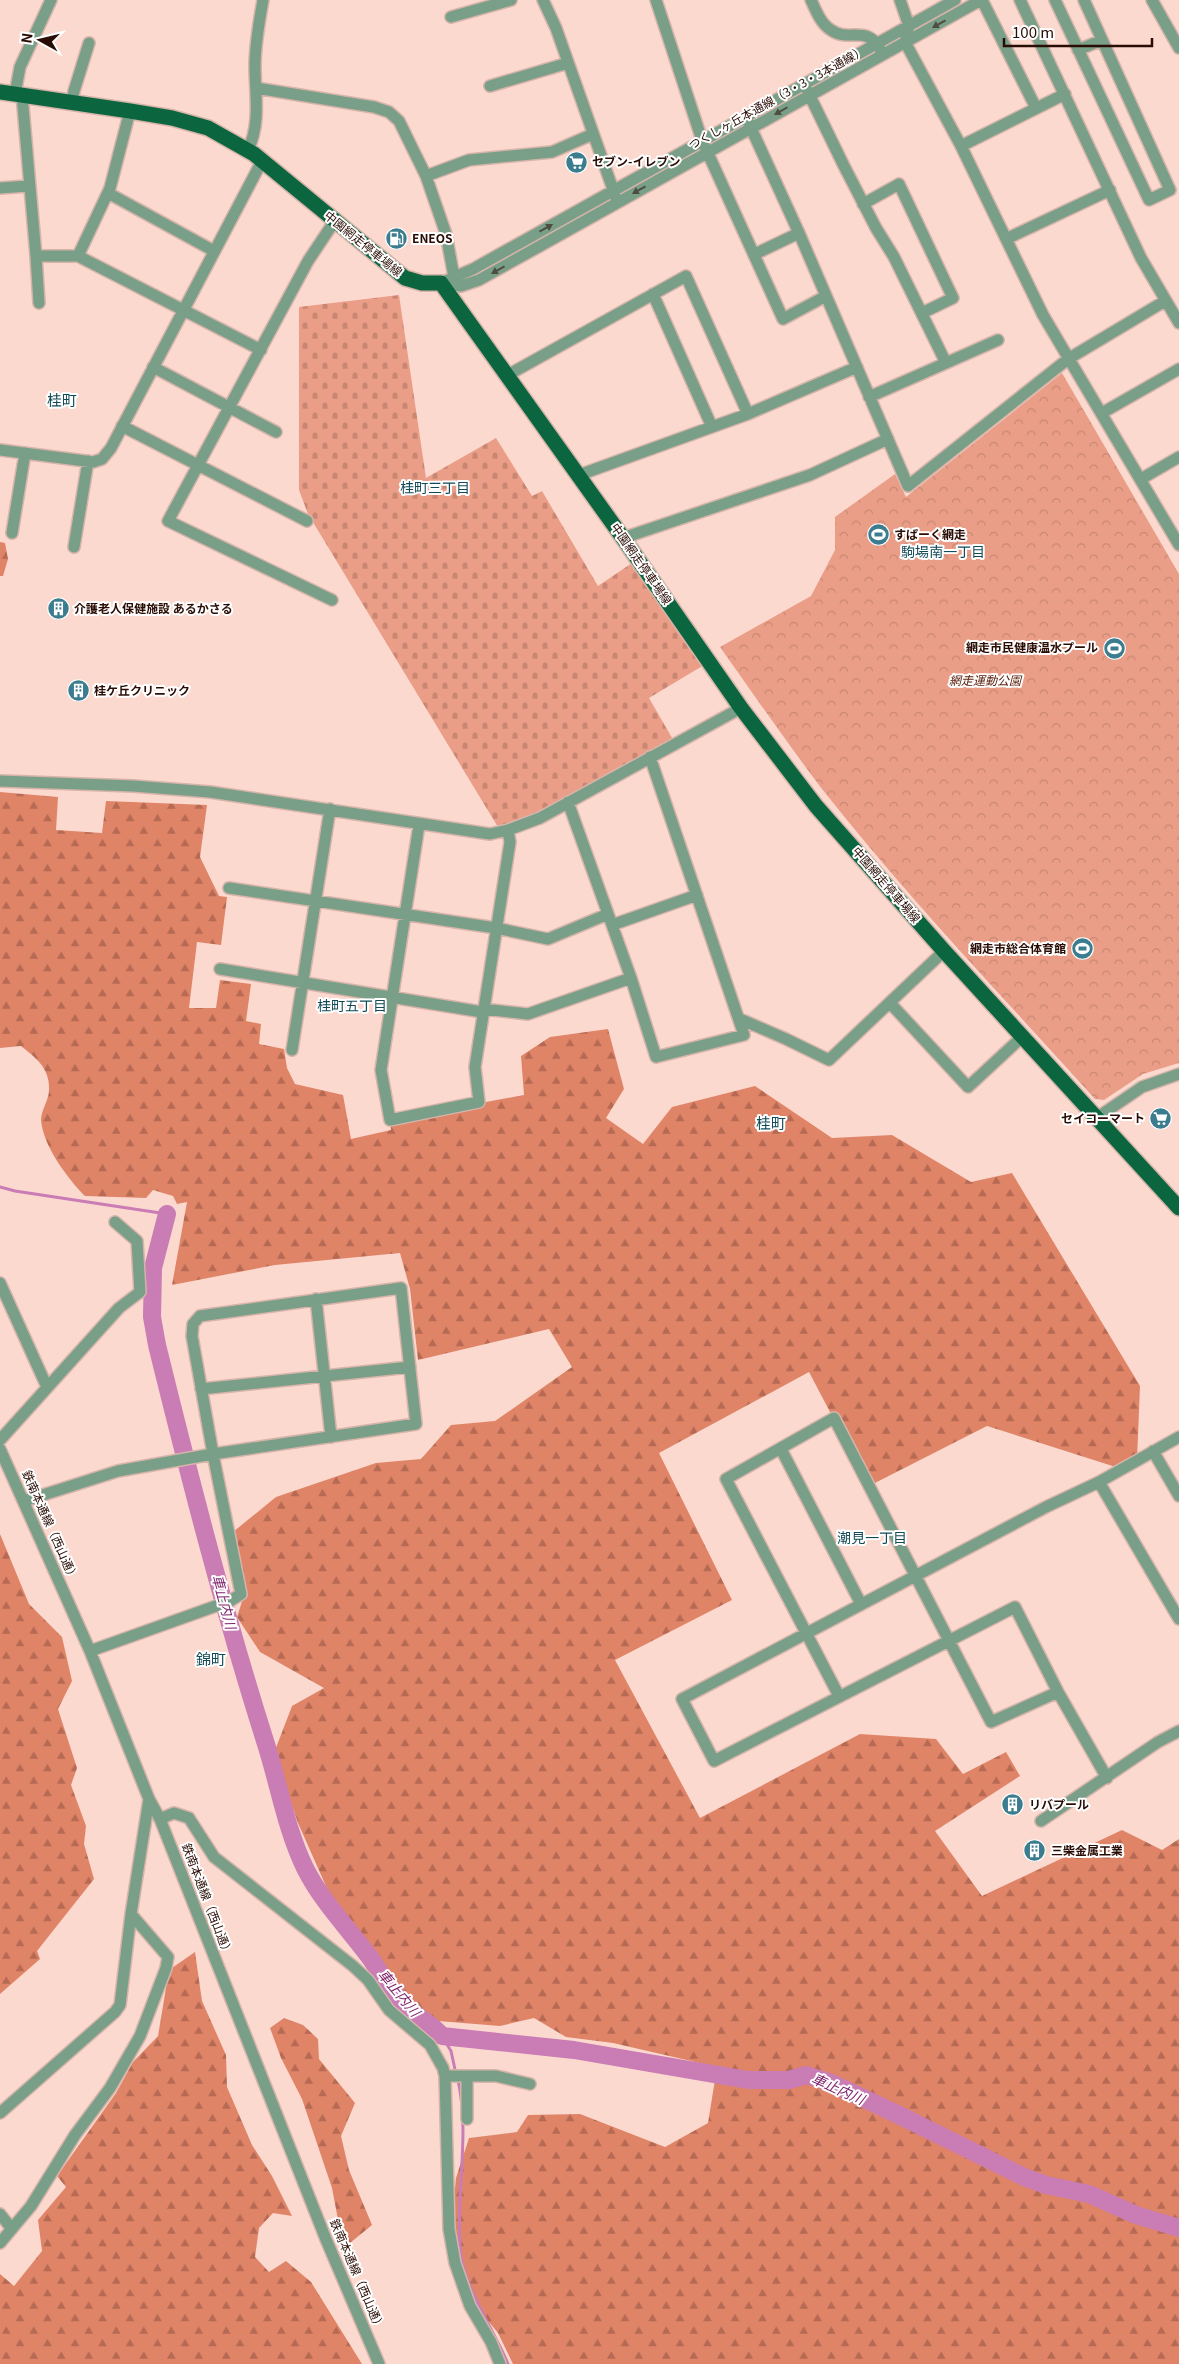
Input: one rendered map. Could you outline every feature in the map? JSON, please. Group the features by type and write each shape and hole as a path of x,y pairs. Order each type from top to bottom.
{"main road":[{"name":"中園網走停車場線","path":"0,92 172,118 208,128 248,150 405,278 422,283 447,280 506,376 579,475 741,708 816,806 944,952 1098,1117 1179,1208"}],"street":[{"path":"39,303 19,94 20,68 51,0"},
{"path":"248,150 256,123 255,48 263,0"},
{"path":"451,17 480,4 511,0"},
{"path":"656,0 702,140 783,319 826,296"},
{"path":"811,0 819,17 832,31 845,36 861,34 868,36 877,44 883,55"},
{"path":"900,0 909,26 906,42 962,146 1006,239 1068,359 1176,531 1179,544"},
{"name":"つくしヶ丘本通線（3・3・3本通線）","path":"447,280 472,269 956,0"},
{"path":"981,0 1036,108"},
{"name":"つくしヶ丘本通線（3・3・3本通線）","path":"447,280 461,286 478,280 981,0"},
{"path":"1020,0 1141,258 1171,303 1179,323"},
{"path":"1055,0 1149,200 1170,190 1084,0"},
{"path":"1152,0 1175,32 1179,48"},
{"path":"547,1 612,191 618,202"},
{"path":"1078,50 1102,40"},
{"path":"72,102 89,44"},
{"path":"490,86 568,63"},
{"path":"804,84 876,228 887,243 946,364"},
{"path":"256,88 374,106 389,112 399,121 426,176 446,234 447,280"},
{"path":"962,146 1065,94"},
{"path":"78,256 108,193 130,111"},
{"path":"746,117 799,233 908,486 1068,359 1171,303"},
{"path":"426,176 469,160 552,152 593,134"},
{"path":"0,450 88,461 102,459 111,448 262,161"},
{"path":"864,204 899,184 953,298 922,314"},
{"path":"0,188 28,186"},
{"path":"1006,239 1110,190"},
{"path":"108,193 214,251"},
{"path":"332,600 168,521 200,466 308,261 334,222"},
{"path":"755,254 799,233"},
{"path":"36,256 78,256 261,350"},
{"path":"506,376 686,276 748,414"},
{"path":"652,294 712,427"},
{"path":"869,397 998,340"},
{"path":"153,367 276,432"},
{"path":"579,475 748,414 857,367"},
{"path":"1102,413 1179,369"},
{"path":"122,426 307,521"},
{"path":"623,538 810,475 888,439"},
{"path":"12,533 25,453"},
{"path":"1141,478 1179,457"},
{"path":"74,547 88,461"},
{"path":"0,781 187,790 330,809 419,825 490,834 508,830 540,818 741,708"},
{"path":"568,802 631,978 656,1057 744,1035 650,757"},
{"path":"292,1050 330,809"},
{"path":"419,825 381,1070 390,1120 479,1102 476,1067 483,1010 510,842 508,830"},
{"path":"229,888 496,928 548,939 608,914"},
{"path":"612,925 697,895"},
{"path":"740,1019 828,1060 944,952"},
{"path":"220,969 391,997 483,1010 528,1014 631,978"},
{"path":"890,1003 968,1086 1023,1036"},
{"path":"1098,1117 1142,1087 1179,1074"},
{"path":"0,1440 119,1308 140,1292 137,1241 115,1222"},
{"path":"0,1283 47,1386"},
{"path":"24,1502 118,1471 213,1454 416,1424 401,1288 200,1316 195,1320 192,1330 201,1389 213,1454 241,1594 224,1603 90,1651"},
{"path":"316,1299 331,1437"},
{"path":"201,1389 410,1367"},
{"path":"840,1696 726,1479 834,1418 991,1722 1058,1692"},
{"path":"1107,1778 1058,1692 1014,1607 714,1762 682,1699 1046,1507 1098,1482 1179,1437"},
{"name":"鉄南本通線（西山通）","path":"0,1449 90,1651 150,1799 160,1819 325,2236 379,2364"},
{"path":"781,1449 861,1604"},
{"path":"1153,1451 1179,1496"},
{"path":"1098,1482 1179,1618"},
{"path":"1041,1821 1158,1742 1179,1731"},
{"path":"0,2113 115,2012 120,2005 131,1914 150,1799"},
{"path":"160,1819 174,1813 188,1818 214,1857 353,1966 368,1980 389,2010 430,2045 439,2058 448,2076 446,2181 449,2229 453,2255 470,2306 491,2342 500,2364"},
{"path":"0,2243 31,2206 75,2135 110,2088 140,2036 166,1968 167,1954 131,1914"},
{"path":"448,2076 496,2076 530,2084"},
{"path":"465,2077 467,2119"},
{"path":"0,2214 12,2229"}],"green space":[{"path":"399,295 426,478 496,438 532,496 542,491 598,586 638,559 709,662 649,698 675,743 501,832 308,514 299,490 299,307"},
{"name":"網走運動公園","path":"1062,373 1179,574 1179,1063 1143,1074 1104,1100 1095,1099 956,946 854,829 783,737 720,647 811,596 835,550 835,517 895,474 906,497"},
{"path":"0,542 5,543 8,559 3,576 0,576"},
{"path":"0,792 58,797 56,830 102,833 106,801 207,805 200,857 219,896 227,897 221,945 197,942 189,1008 216,1008 220,980 251,984 246,1021 261,1024 259,1044 284,1049 287,1068 295,1084 343,1095 351,1139 391,1130 390,1120 524,1095 521,1056 550,1037 608,1029 624,1089 606,1118 643,1144 672,1107 755,1086 832,1138 892,1135 971,1182 1012,1173 1140,1386 1137,1460 1122,1469 987,1426 869,1486 809,1372 659,1453 732,1600 615,1660 700,1818 860,1734 936,1739 963,1774 1006,1752 1020,1776 935,1831 982,1896 1122,1830 1162,1850 1179,1839 1179,2364 513,2364 498,2333 475,2305 459,2263 453,2210 456,2178 469,2138 517,2132 528,2115 580,2114 665,2147 708,2123 717,2067 613,2043 566,2037 534,2018 500,2026 438,2021 413,2007 397,1990 372,1950 329,1893 298,1823 274,1753 292,1706 324,1688 260,1652 237,1617 245,1592 233,1532 276,1497 376,1463 421,1459 451,1425 495,1421 572,1367 549,1329 418,1360 410,1289 400,1253 275,1265 172,1285 187,1202 177,1204 173,1196 153,1190 146,1198 85,1196 71,1181 57,1161 46,1140 41,1120 49,1090 49,1082 45,1070 37,1059 21,1046 0,1048"},
{"path":"0,1534 29,1604 62,1637 72,1681 58,1709 77,1768 71,1785 86,1826 84,1844 94,1879 37,1951 40,1959 0,1994"},
{"path":"195,1952 202,2001 226,2055 227,2087 252,2145 272,2176 292,2216 273,2213 259,2228 255,2257 269,2272 286,2261 311,2282 362,2364 0,2364 0,2274 14,2286 42,2251 38,2220 66,2187 57,2176 116,2093 133,2062 158,2036 169,1970"},
{"path":"284,2018 303,2025 318,2039 319,2059 355,2103 341,2136 349,2170 372,2225 350,2243 340,2230 332,2188 302,2099 281,2058 270,2028"}],"waterway":[{"path":"0,1187 15,1191 167,1214"},
{"name":"車止内川","path":"167,1214 153,1268 152,1317 157,1345 222,1595 288,1822 298,1853 318,1891 404,2004 442,2036 574,2050 748,2080 789,2080 806,2075 829,2082 1024,2177 1046,2185 1089,2194 1136,2215 1179,2228"},
{"path":"442,2036 451,2051 456,2074"},
{"path":"458,2080 463,2121 459,2227 462,2262 472,2292 508,2364"}],"place":[{"name":"セブン-イレブン","path":"576,162"},
{"name":"ENEOS","path":"396,239"},
{"name":"すぱーく網走","path":"878,535"},
{"name":"介護老人保健施設 あるかさる","path":"58,609"},
{"name":"網走市民健康温水プール","path":"1114,648"},
{"name":"桂ケ丘クリニック","path":"78,691"},
{"name":"網走市総合体育館","path":"1082,949"},
{"name":"セイコーマート","path":"1161,1119"},
{"name":"リバプール","path":"1013,1805"},
{"name":"三柴金属工業","path":"1035,1851"}],"district":[{"name":"桂町","path":"62,401"},
{"name":"桂町三丁目","path":"435,488"},
{"name":"駒場南一丁目","path":"943,552"},
{"name":"桂町五丁目","path":"352,1006"},
{"name":"桂町","path":"771,1124"},
{"name":"潮見一丁目","path":"872,1538"},
{"name":"錦町","path":"211,1660"}]}
